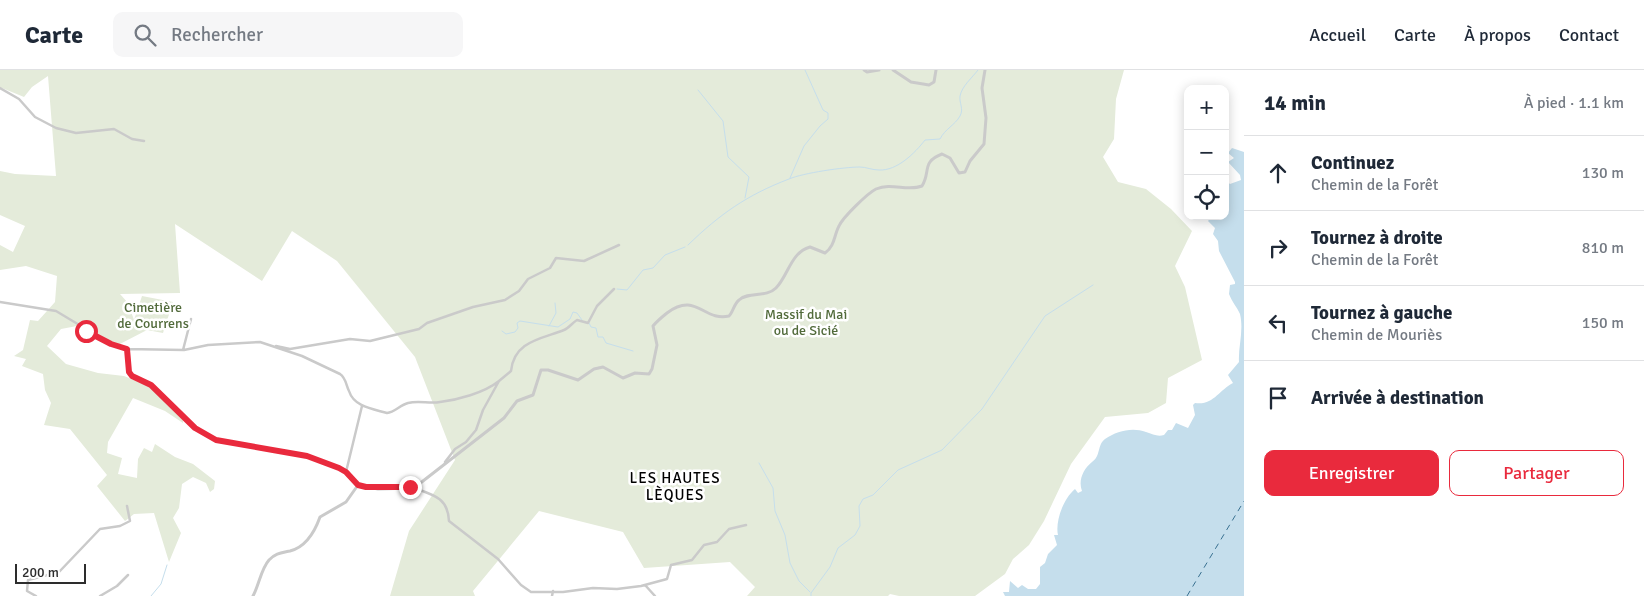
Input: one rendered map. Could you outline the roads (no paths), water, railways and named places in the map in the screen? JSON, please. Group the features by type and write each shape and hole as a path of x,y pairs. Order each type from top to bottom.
{"street":[{"path":"864,70 879,70"},
{"path":"893,70 911,82 929,85 934,82 936,70"},
{"path":"414,488 504,418 517,400 533,395 539,374 543,370 578,380 600,368 608,368 622,378 635,373 649,374 652,369 657,346 653,326 674,308 689,304 720,316 729,316 740,299 764,294 775,289 801,250 810,247 825,253 830,249 839,225 876,189 893,186 916,189 922,186 928,164 935,157 942,154 950,158 959,173 965,172 970,161 984,144 986,118 982,88 985,70"},
{"path":"0,88 19,99 35,117 56,128 76,133 114,129 132,139 144,141"},
{"path":"272,346 290,348 330,341 337,343 350,339 363,342 399,335 473,307 505,300 519,292 528,279 550,268 556,258 590,260 619,245"},
{"path":"0,302 56,311 111,344 127,349 183,350 231,343 260,342 302,356 343,375 351,396 362,406 387,413 407,403 418,401 434,402 470,395 490,388 511,371 512,361 521,349 544,335 564,330 577,320 588,323 597,306 614,289"},
{"path":"183,350 191,319"},
{"path":"127,349 129,372 132,376 151,385 195,428 206,435 216,440 307,456 346,472 358,485 378,489 414,488 442,501 446,505 449,522 498,559 521,586 531,592 553,590 563,592 593,588 617,589 667,580 670,565 692,560 704,545 717,542 729,529 746,525"},
{"path":"445,462 455,449 466,442 476,430 483,410 499,381"},
{"path":"346,472 362,406"},
{"path":"253,596 263,568 269,560 277,554 295,549 313,535 320,517 346,502 358,485"},
{"path":"36,596 27,591 28,580 59,572 100,530 120,526 130,521 127,506"},
{"path":"100,596 117,586 128,575"},
{"path":"645,585 655,596"},
{"path":"552,596 553,590"},
{"path":"528,596 531,592"}],"water":[{"path":"1232,148 1244,152 1244,596 1005,596 1003,592 1009,592 1010,581 1018,588 1022,585 1028,589 1036,589 1040,584 1040,567 1045,563 1048,554 1057,545 1054,535 1058,535 1057,530 1061,511 1075,489 1078,493 1082,491 1082,475 1097,457 1101,444 1105,439 1114,434 1130,430 1164,435 1168,430 1172,430 1176,423 1188,428 1195,415 1193,405 1195,403 1211,400 1233,383 1228,375 1239,362 1241,320 1240,314 1229,294 1230,285 1235,284 1235,282 1219,251 1218,241 1213,234 1215,228 1208,221 1229,220 1229,183 1241,180 1240,175 1229,163 1234,158 1229,152"}],"waterway":[{"path":"790,178 804,146 828,119 828,113 823,110 805,70"},
{"path":"688,245 735,206 789,179 834,169 860,167 886,170 899,164 911,155 925,140 940,139 958,119 962,111 961,92 978,70"},
{"path":"698,90 723,121 728,157 749,177 745,198"},
{"path":"617,289 627,290 643,270 653,268 665,255 685,247"},
{"path":"811,596 811,593 830,567 838,548 855,535 860,526 859,506 863,499 873,495 898,470 942,450 982,409 1045,316 1093,285"},
{"path":"549,326 556,313 555,303"},
{"path":"502,331 506,334 515,332 518,328 517,323 520,321 558,327 570,319 573,312 577,313 582,320"},
{"path":"589,323 591,327 596,328 598,337 603,337 606,343 633,351"},
{"path":"759,463 773,488 775,511 785,535 790,563 799,581 810,592"},
{"path":"151,596 161,584 167,565"}],"district":[{"name":"LES HAUTES LÈQUES","path":"675,486"}],"park label":[{"name":"Cimetière de Courrens","path":"153,316"},
{"name":"Massif du Mai ou de Sicié","path":"806,322"}]}
